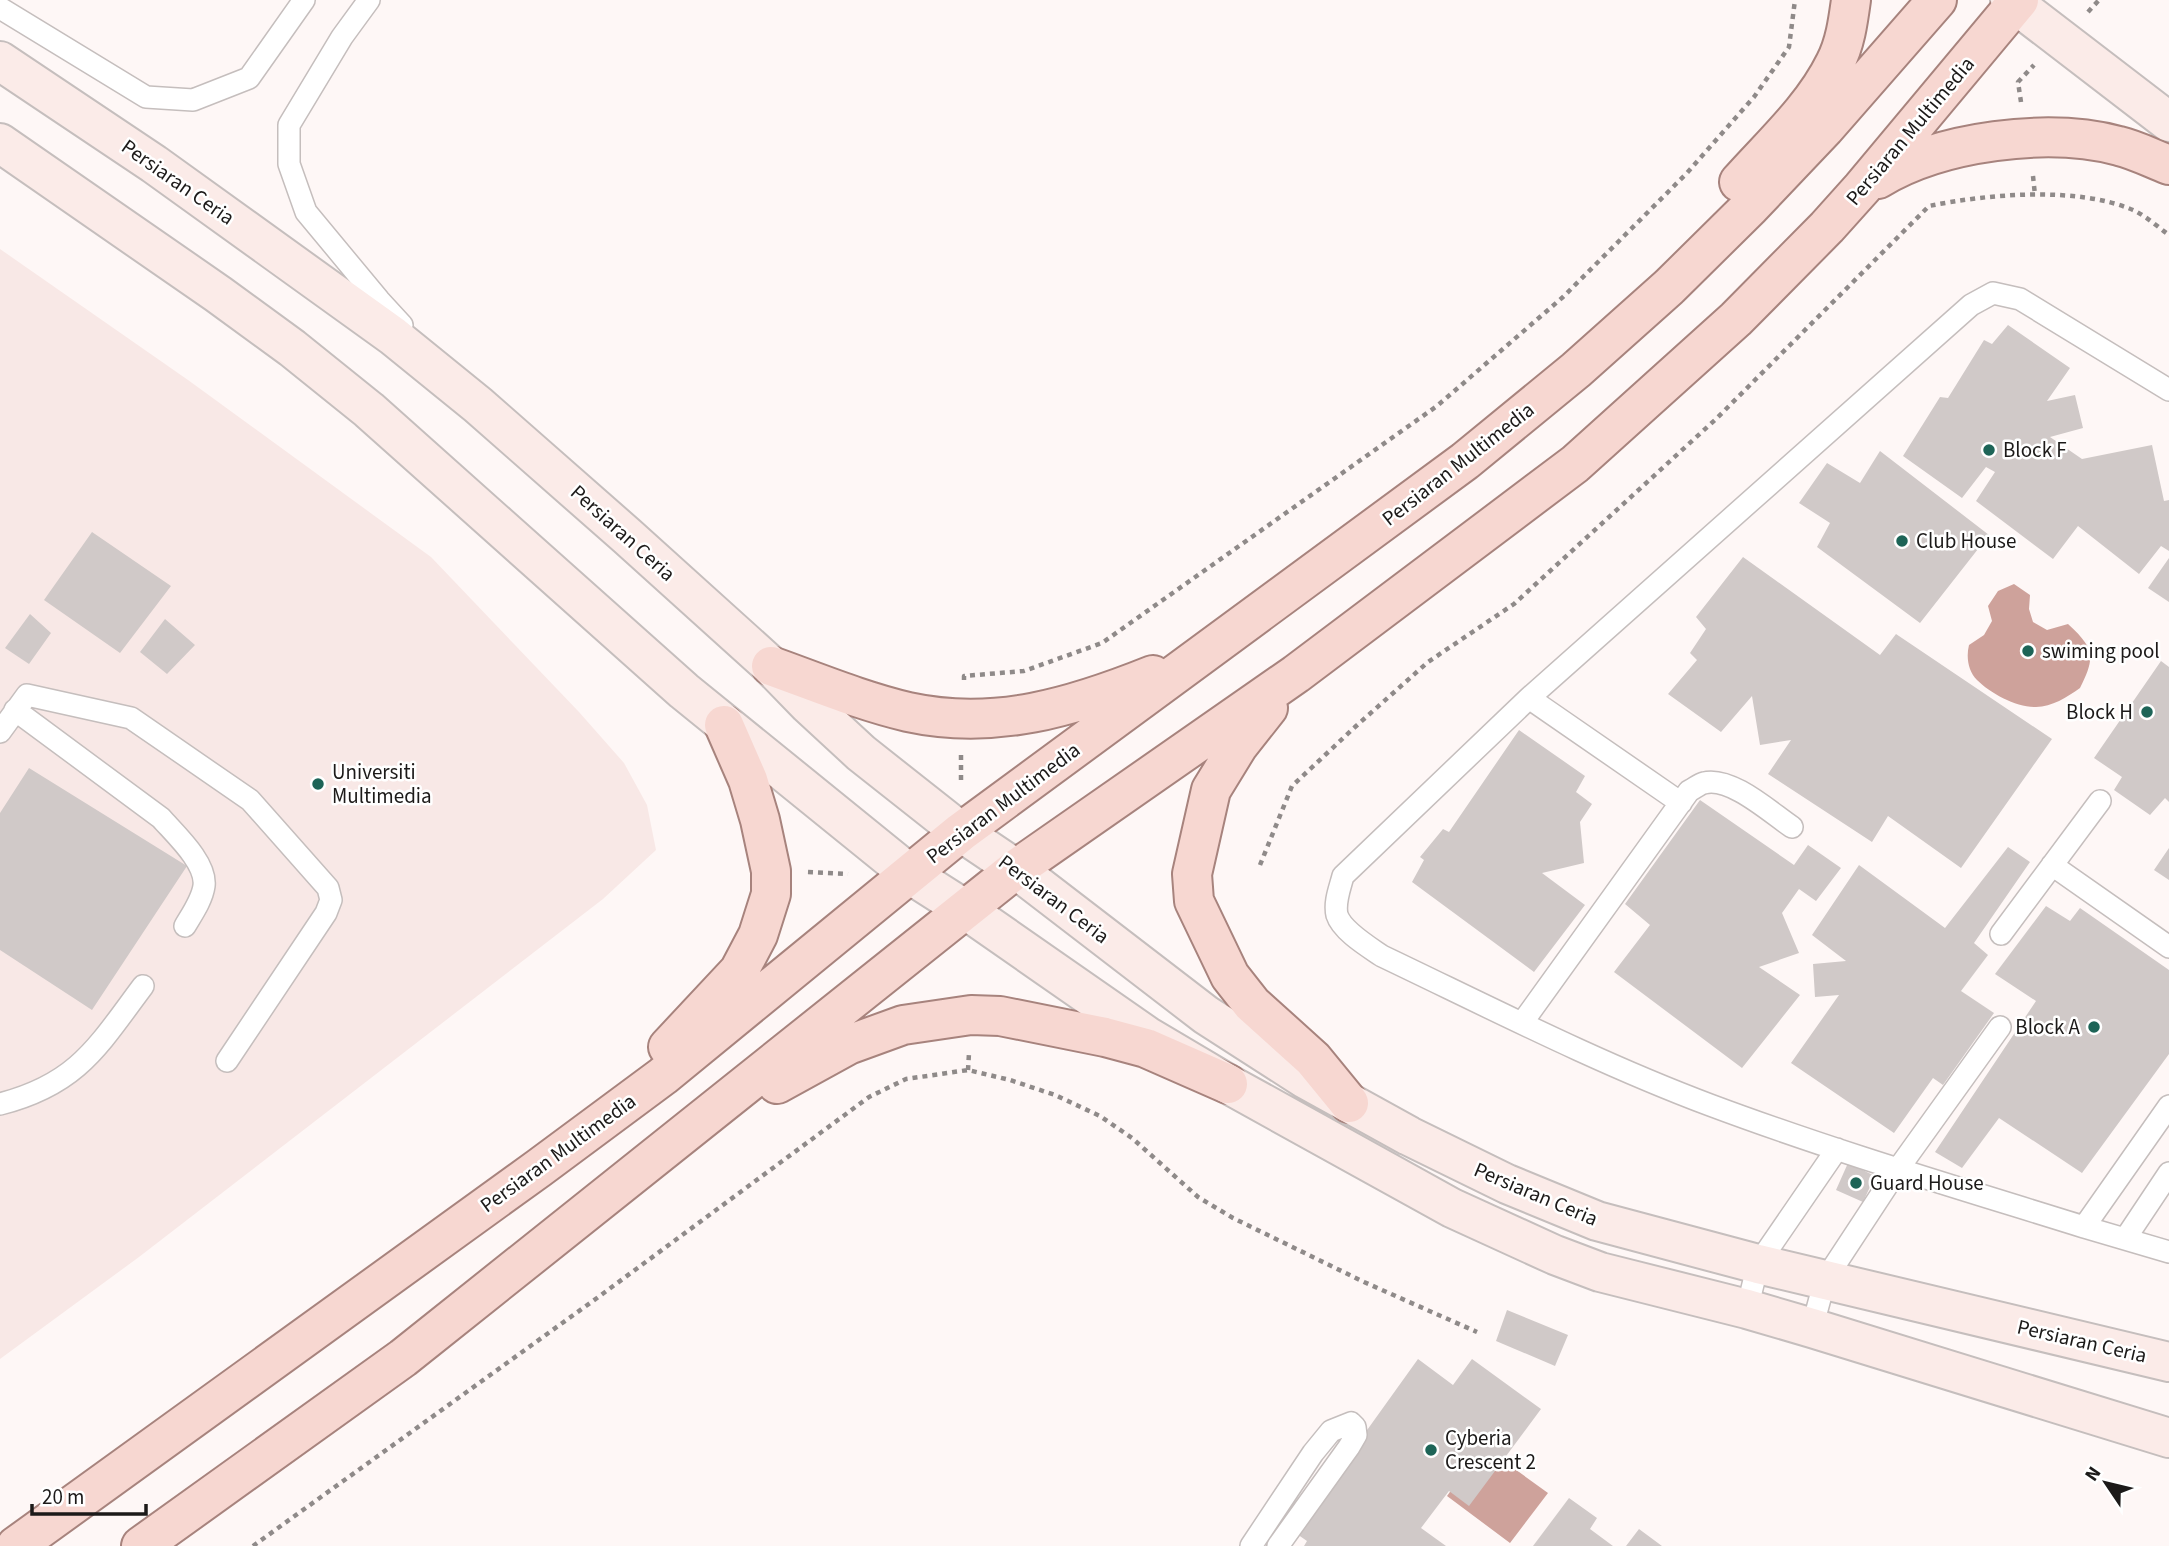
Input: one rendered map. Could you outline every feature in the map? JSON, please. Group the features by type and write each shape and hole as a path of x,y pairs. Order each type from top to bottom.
{"main road":[{"path":"1465,461 1608,321 1713,211 1810,103 1835,63 1847,28 1851,0"},
{"name":"Persiaran Multimedia","path":"16,1546 663,1076 961,832 1465,461 1577,370 1669,287 1825,128 1937,0"},
{"name":"Persiaran Multimedia","path":"141,1546 403,1358 1016,869 1296,674 1575,464 1736,319 1862,188 2015,1"},
{"path":"1862,188 1896,168 1930,154 1962,146 2028,139 2075,139 2119,146 2169,165"},
{"path":"771,666 908,712 961,719 1018,716 1066,707 1163,670 1209,647 1260,613"},
{"path":"1296,674 1238,746 1211,790 1192,874 1194,901 1230,976 1252,1004 1313,1059 1349,1103"},
{"path":"539,1168 666,1049 739,971 758,934 771,894 771,871 748,780 724,725"},
{"path":"635,1174 743,1104 848,1045 903,1025 971,1014 1000,1016 1146,1048 1228,1084"}],"street":[{"path":"2015,1 2169,122"},
{"name":"Persiaran Ceria","path":"0,61 154,164 393,336 478,405 771,666 861,753 961,832 1016,869 1206,1016 1304,1078 1470,1166 1597,1221 1758,1264 2169,1362"},
{"path":"0,143 292,348 369,410 724,725 911,875 1147,1036 1452,1208 1555,1255 1600,1272 1812,1328 2169,1438"}],"lane":[{"path":"0,8 146,97 193,100 249,78 304,0"},
{"path":"369,0 342,37 289,125 289,164 306,212 379,300 478,405"},
{"path":"2169,390 2020,299 1993,293 1971,305 1529,698 1343,876 1337,897 1337,916 1357,939 1382,956 1594,1057 1710,1105 1837,1149 2169,1252"},
{"path":"0,732 27,695 131,718 250,800 328,888 331,900 326,913 228,1061"},
{"path":"1529,698 1681,803"},
{"path":"15,710 161,818 179,837 200,866 204,885 185,926"},
{"path":"1522,1023 1689,791 1704,783 1722,783 1738,790 1792,827"},
{"path":"2001,934 2100,801"},
{"path":"2052,865 2169,947"},
{"path":"0,1104 25,1098 74,1071 93,1053 144,986"},
{"path":"1812,1328 1825,1280 1898,1169 2000,1027"},
{"path":"2084,1227 2169,1106"},
{"path":"1747,1309 1758,1264 1837,1149"},
{"path":"2125,1239 2169,1173"},
{"path":"1251,1546 1313,1453 1331,1431 1351,1423 1355,1427 1356,1435 1349,1447 1278,1546"}],"path":[{"path":"964,676 1024,671 1102,643 1437,406 1563,297 1704,154 1754,97 1789,47 1796,0"},
{"path":"2035,195 2018,82 2099,0"},
{"path":"1260,865 1292,786 1428,662 1514,604 1716,419 1929,206 1969,198 2035,195 2096,199 2135,211 2169,235"},
{"path":"253,1546 575,1314 869,1097 906,1079 968,1070 1055,1095 1111,1123 1132,1138 1198,1197 1233,1218 1364,1282 1477,1332"}],"shaded area":[{"name":"Universiti Multimedia","path":"0,249 188,380 431,557 624,763 647,805 656,850 603,899 139,1257 0,1359"},
{"name":"swiming pool","path":"2014,584 2030,595 2029,609 2033,622 2047,630 2068,624 2083,640 2090,653 2089,668 2080,688 2048,705 2029,707 2004,699 1982,685 1970,668 1969,645 1984,635 1992,621 1988,606 1998,591"},
{"path":"1483,1446 1548,1493 1510,1543 1447,1496"}],"building":[{"name":"Block F","path":"2008,325 2070,368 2047,401 2075,395 2083,428 2050,437 2082,459 2152,445 2164,501 2169,500 2169,551 2161,546 2139,574 2078,526 2053,559 1976,501 1995,472 1986,467 1962,498 1903,456 1940,397 1948,398 1984,340 1992,344"},
{"name":"Club House","path":"1880,451 1989,535 1920,623 1817,547 1830,523 1799,503 1827,463 1860,483"},
{"path":"92,532 171,586 120,653 44,600"},
{"path":"1743,557 1880,655 1896,634 2052,739 1961,868 1888,816 1872,842 1768,774 1791,740 1760,745 1752,696 1721,732 1668,694 1697,660 1690,653 1706,629 1696,617"},
{"path":"2169,558 2169,602 2148,588"},
{"path":"30,614 51,633 29,664 5,648"},
{"path":"165,619 195,645 167,674 140,652"},
{"name":"Block H","path":"2161,661 2169,667 2169,802 2165,798 2150,815 2114,790 2122,777 2094,758"},
{"path":"1519,730 1585,776 1576,792 1592,804 1580,822 1584,863 1542,873 1585,905 1534,972 1412,882 1424,860 1420,857 1443,829 1449,832"},
{"path":"29,768 187,866 92,1010 0,950 0,813"},
{"path":"1700,800 1794,865 1808,845 1841,868 1816,901 1799,889 1782,913 1799,953 1759,967 1800,995 1742,1068 1614,972 1650,925 1625,904"},
{"path":"2008,847 2030,862 1974,943 1988,955 1961,991 1994,1013 1943,1085 1933,1078 1894,1133 1791,1063 1839,995 1815,997 1813,964 1846,961 1812,935 1859,865 1945,928"},
{"path":"2169,848 2169,880 2154,870"},
{"name":"Block A","path":"2046,906 2070,921 2080,908 2169,970 2169,1054 2082,1173 1999,1118 1962,1168 1935,1152 2036,1001 1995,974"},
{"name":"Guard House","path":"1848,1163 1875,1176 1863,1202 1836,1190"},
{"path":"1507,1310 1568,1335 1555,1366 1496,1341"},
{"name":"Cyberia Crescent 2","path":"1418,1359 1453,1385 1472,1359 1541,1409 1469,1506 1449,1491 1421,1528 1446,1546 1304,1546 1307,1541 1294,1532"},
{"name":"Cyberia Crescent 2","path":"1569,1498 1597,1518 1590,1529 1613,1546 1533,1546"},
{"path":"1639,1529 1662,1546 1626,1546"}],"place":[{"name":"Block F","path":"1989,450"},
{"name":"Club House","path":"1902,541"},
{"name":"swiming pool","path":"2028,651"},
{"name":"Block H","path":"2147,712"},
{"name":"Universiti Multimedia","path":"318,784"},
{"name":"Block A","path":"2094,1027"},
{"name":"Guard House","path":"1856,1183"},
{"name":"Cyberia Crescent 2","path":"1431,1450"}]}
